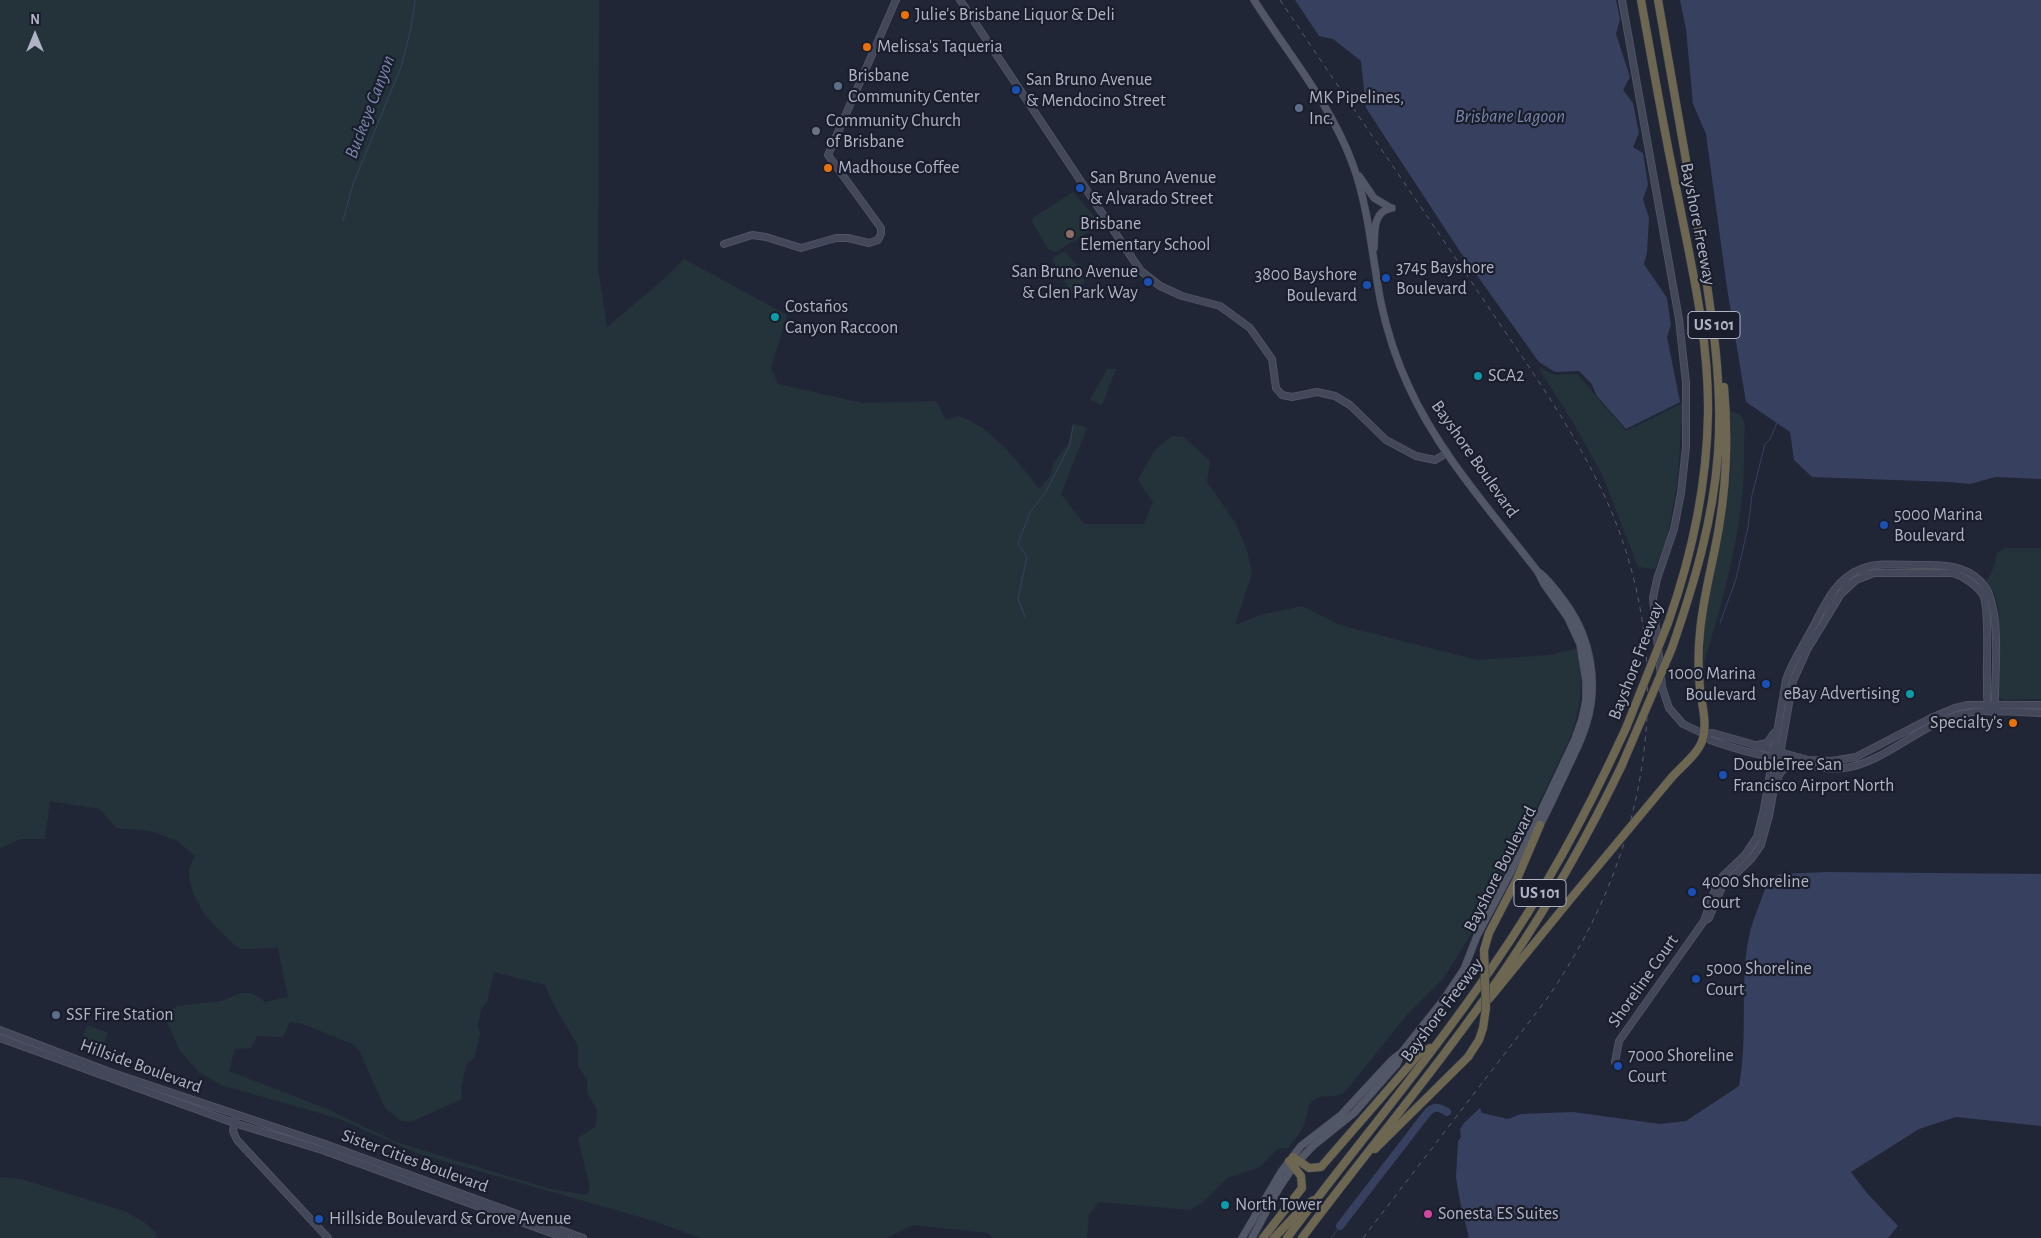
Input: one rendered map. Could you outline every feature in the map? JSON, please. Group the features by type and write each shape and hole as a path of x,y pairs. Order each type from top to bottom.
{"highway":[{"name":"Bayshore Freeway","path":"1287,1238 1488,973 1545,886 1581,821 1626,728 1668,623 1689,558 1700,504 1706,449 1707,383 1698,300 1642,0"},
{"name":"Bayshore Freeway","path":"1303,1237 1507,967 1558,888 1622,765 1672,648 1700,563 1714,490 1720,415 1716,340 1686,155 1658,0"},
{"path":"1474,1012 1499,989 1573,896 1692,756 1701,744 1705,734 1705,717 1699,677 1700,630 1705,593 1721,518 1726,446 1724,386 1716,340"},
{"path":"1356,1168 1468,1057 1479,1040 1486,1008 1484,950 1489,933 1517,878 1540,825"},
{"path":"1294,1161 1308,1168 1321,1167 1417,1057 1434,1045"},
{"path":"1263,1238 1302,1188 1303,1180 1294,1161"},
{"path":"1274,1238 1305,1205 1319,1196"}],"main road":[{"name":"Bayshore Boulevard","path":"1254,1 1321,100 1353,165 1365,210 1384,317 1400,365 1420,410 1447,453 1538,572 1548,581 1570,610 1579,626 1588,652 1592,689 1590,711 1583,733 1540,825 1501,903 1444,999 1402,1052 1397,1064 1361,1106 1339,1127 1294,1161"},
{"path":"1353,165 1374,198 1392,208 1384,210 1376,219 1374,261"},
{"name":"Bayshore Boulevard","path":"1467,962 1474,943 1515,864 1575,739 1584,710 1586,672 1578,640 1568,618 1544,584 1538,572"},
{"path":"1242,1238 1294,1161"},
{"path":"1252,1238 1294,1161"}],"street":[{"path":"724,244 746,237 759,236 801,248 836,238 848,238 869,243 876,242 880,237 881,228 828,156 896,0"},
{"path":"960,0 1132,258 1150,279 1178,295 1223,308 1250,328 1272,359 1276,388 1282,395 1292,397 1317,392 1335,396 1350,405 1386,440 1416,456 1434,460 1447,453"},
{"path":"1622,0 1679,319 1686,382 1686,447 1681,493 1673,534 1654,588 1653,612 1662,687 1666,701 1673,714 1683,724 1705,734 1710,740 1760,757 1768,769 1768,783"},
{"path":"838,170 842,161"},
{"path":"1776,754 1779,715 1786,680 1792,662 1833,591 1847,577 1860,570 1882,565 1953,566 1972,575 1985,587 1994,607 1991,705"},
{"path":"1776,754 1786,724 1796,673 1841,594 1853,582 1874,573 1952,573 1962,577 1978,588 1984,597 1986,608 1992,712"},
{"path":"1737,748 1808,760 1832,761 1849,759 1878,747 1944,712 1968,705 2041,705"},
{"path":"1774,789 1778,775 1788,766 1842,768 1859,764 1947,718 1971,712 2041,713"},
{"path":"1752,744 1760,745 1771,739 1779,715"},
{"path":"1786,724 1786,744 1788,748 1794,754 1808,760"},
{"path":"1705,734 1713,733 1752,744 1800,765"},
{"name":"Shoreline Court","path":"1615,1062 1619,1041 1704,921 1718,880 1745,855 1757,837 1776,754"},
{"name":"Shoreline Court","path":"1704,921 1709,918 1722,887 1760,849 1767,828 1774,789 1776,754"},
{"name":"Hillside Boulevard","path":"0,1030 110,1072 236,1115"},
{"name":"Hillside Boulevard","path":"0,1038 234,1123"},
{"path":"236,1115 233,1131 237,1140 328,1238"},
{"name":"Sister Cities Boulevard","path":"236,1115 325,1144 583,1238"},
{"name":"Sister Cities Boulevard","path":"234,1123 322,1150 565,1238"}],"shaded area":[{"path":"0,0 599,0 598,268 607,327 664,279 684,259 787,315 771,368 778,384 863,403 936,401 946,420 959,416 971,421 1004,446 1039,489 1050,476 1054,462 1068,444 1073,423 1087,428 1061,494 1084,524 1144,524 1153,502 1138,480 1154,451 1172,436 1184,437 1210,461 1207,482 1235,522 1247,550 1252,574 1235,625 1260,615 1302,606 1340,625 1477,660 1549,655 1578,648 1580,660 1581,691 1572,734 1490,904 1443,979 1406,1016 1345,1092 1336,1096 1318,1097 1312,1101 1303,1128 1288,1148 1281,1148 1275,1151 1260,1167 1227,1178 1202,1203 1190,1210 1099,1202 1089,1215 1087,1238 993,1238 988,1233 913,1225 887,1238 700,1238 657,1222 419,1154 337,1118 221,1085 199,1072 180,1051 164,1016 177,1006 222,1001 241,993 252,993 265,1002 288,997 278,948 240,949 214,925 200,906 191,885 189,874 195,856 178,841 150,831 116,828 100,809 50,801 45,839 21,839 0,848","holes":["494,972 545,985 555,1007 578,1046 578,1067 587,1079 587,1092 597,1110 595,1127 578,1138 590,1187 587,1195 550,1189 396,1142 327,1109 229,1071 235,1049 251,1048 257,1036 283,1037 290,1022 303,1024 353,1044 360,1052 385,1108 401,1121 411,1122 462,1099 461,1089 466,1065 474,1058 480,1034 478,1026 481,1009 487,1002"]},
{"path":"1073,192 1101,224 1056,252 1049,250 1032,222 1033,218"},
{"path":"1064,251 1076,264 1085,282 1072,294 1052,259"},
{"path":"1538,367 1555,375 1577,374 1626,431 1683,403 1677,485 1667,539 1655,569 1638,567 1603,476 1574,424"},
{"path":"1107,369 1116,369 1102,405 1090,400"},
{"path":"1731,412 1740,414 1745,424 1742,497 1732,561 1703,666 1705,617 1727,507 1731,463"},
{"path":"2005,548 2041,548 2041,699 2003,700 1999,697 1999,611 1996,597 1986,582 1994,567 1997,553"},
{"path":"87,1025 108,1033 100,1055 79,1047"},
{"path":"0,1177 21,1179 124,1211 144,1222 155,1232 158,1238 0,1238"}],"water":[{"name":"Brisbane Lagoon","path":"1295,0 1616,0 1620,19 1616,34 1630,77 1623,90 1633,103 1639,133 1633,147 1643,153 1648,185 1643,199 1649,218 1647,252 1644,264 1667,298 1671,325 1667,337 1680,402 1626,429 1597,396 1591,383 1579,371 1555,372 1539,362 1461,253 1366,108 1361,61 1333,39 1319,36"},
{"path":"1680,0 2041,0 2041,479 1995,477 1970,484 1812,477 1794,460 1790,432 1746,402 1727,288 1706,134 1693,104 1686,29"},
{"path":"1827,872 2041,874 2041,1126 1956,1117 1919,1129 1851,1172 1866,1192 1898,1226 1888,1238 1469,1238 1456,1178 1458,1141 1461,1137 1460,1129 1480,1108 1482,1113 1508,1119 1521,1114 1573,1112 1660,1124 1686,1121 1739,1086 1742,1067 1747,947 1751,928 1768,880 1780,874"}],"waterway":[{"name":"Buckeye Canyon","path":"343,221 353,184 401,67 411,28 415,0"},
{"path":"1720,623 1736,579 1748,527 1752,495 1765,444 1770,439 1777,423"},
{"path":"1025,617 1018,599 1027,557 1018,544 1030,512 1045,493 1070,445 1073,426"},
{"path":"1340,1226 1428,1112 1437,1108 1447,1112"},
{"path":"1331,1238 1340,1226"}],"railway":[{"path":"1280,0 1532,371 1592,471 1605,497 1629,561 1643,626 1648,691 1643,756 1631,820 1610,883 1582,943 1546,1000 1363,1238"}],"place":[{"name":"Julie's Brisbane Liquor & Deli","path":"905,15"},
{"name":"Melissa's Taqueria","path":"867,47"},
{"name":"Brisbane Community Center","path":"838,86"},
{"name":"San Bruno Avenue & Mendocino Street","path":"1016,90"},
{"name":"MK Pipelines, Inc.","path":"1299,108"},
{"name":"Community Church of Brisbane","path":"816,131"},
{"name":"Madhouse Coffee","path":"828,168"},
{"name":"San Bruno Avenue & Alvarado Street","path":"1080,188"},
{"name":"Brisbane Elementary School","path":"1070,234"},
{"name":"3745 Bayshore Boulevard","path":"1386,278"},
{"name":"San Bruno Avenue & Glen Park Way","path":"1148,282"},
{"name":"3800 Bayshore Boulevard","path":"1367,285"},
{"name":"Costaños Canyon Raccoon","path":"775,317"},
{"name":"SCA2","path":"1478,376"},
{"name":"5000 Marina Boulevard","path":"1884,525"},
{"name":"1000 Marina Boulevard","path":"1766,684"},
{"name":"eBay Advertising","path":"1910,694"},
{"name":"Specialty's","path":"2013,723"},
{"name":"DoubleTree San Francisco Airport North","path":"1723,775"},
{"name":"4000 Shoreline Court","path":"1692,892"},
{"name":"5000 Shoreline Court","path":"1696,979"},
{"name":"SSF Fire Station","path":"56,1015"},
{"name":"7000 Shoreline Court","path":"1618,1066"},
{"name":"North Tower","path":"1225,1205"},
{"name":"Sonesta ES Suites","path":"1428,1214"},
{"name":"Hillside Boulevard & Grove Avenue","path":"319,1219"}]}
